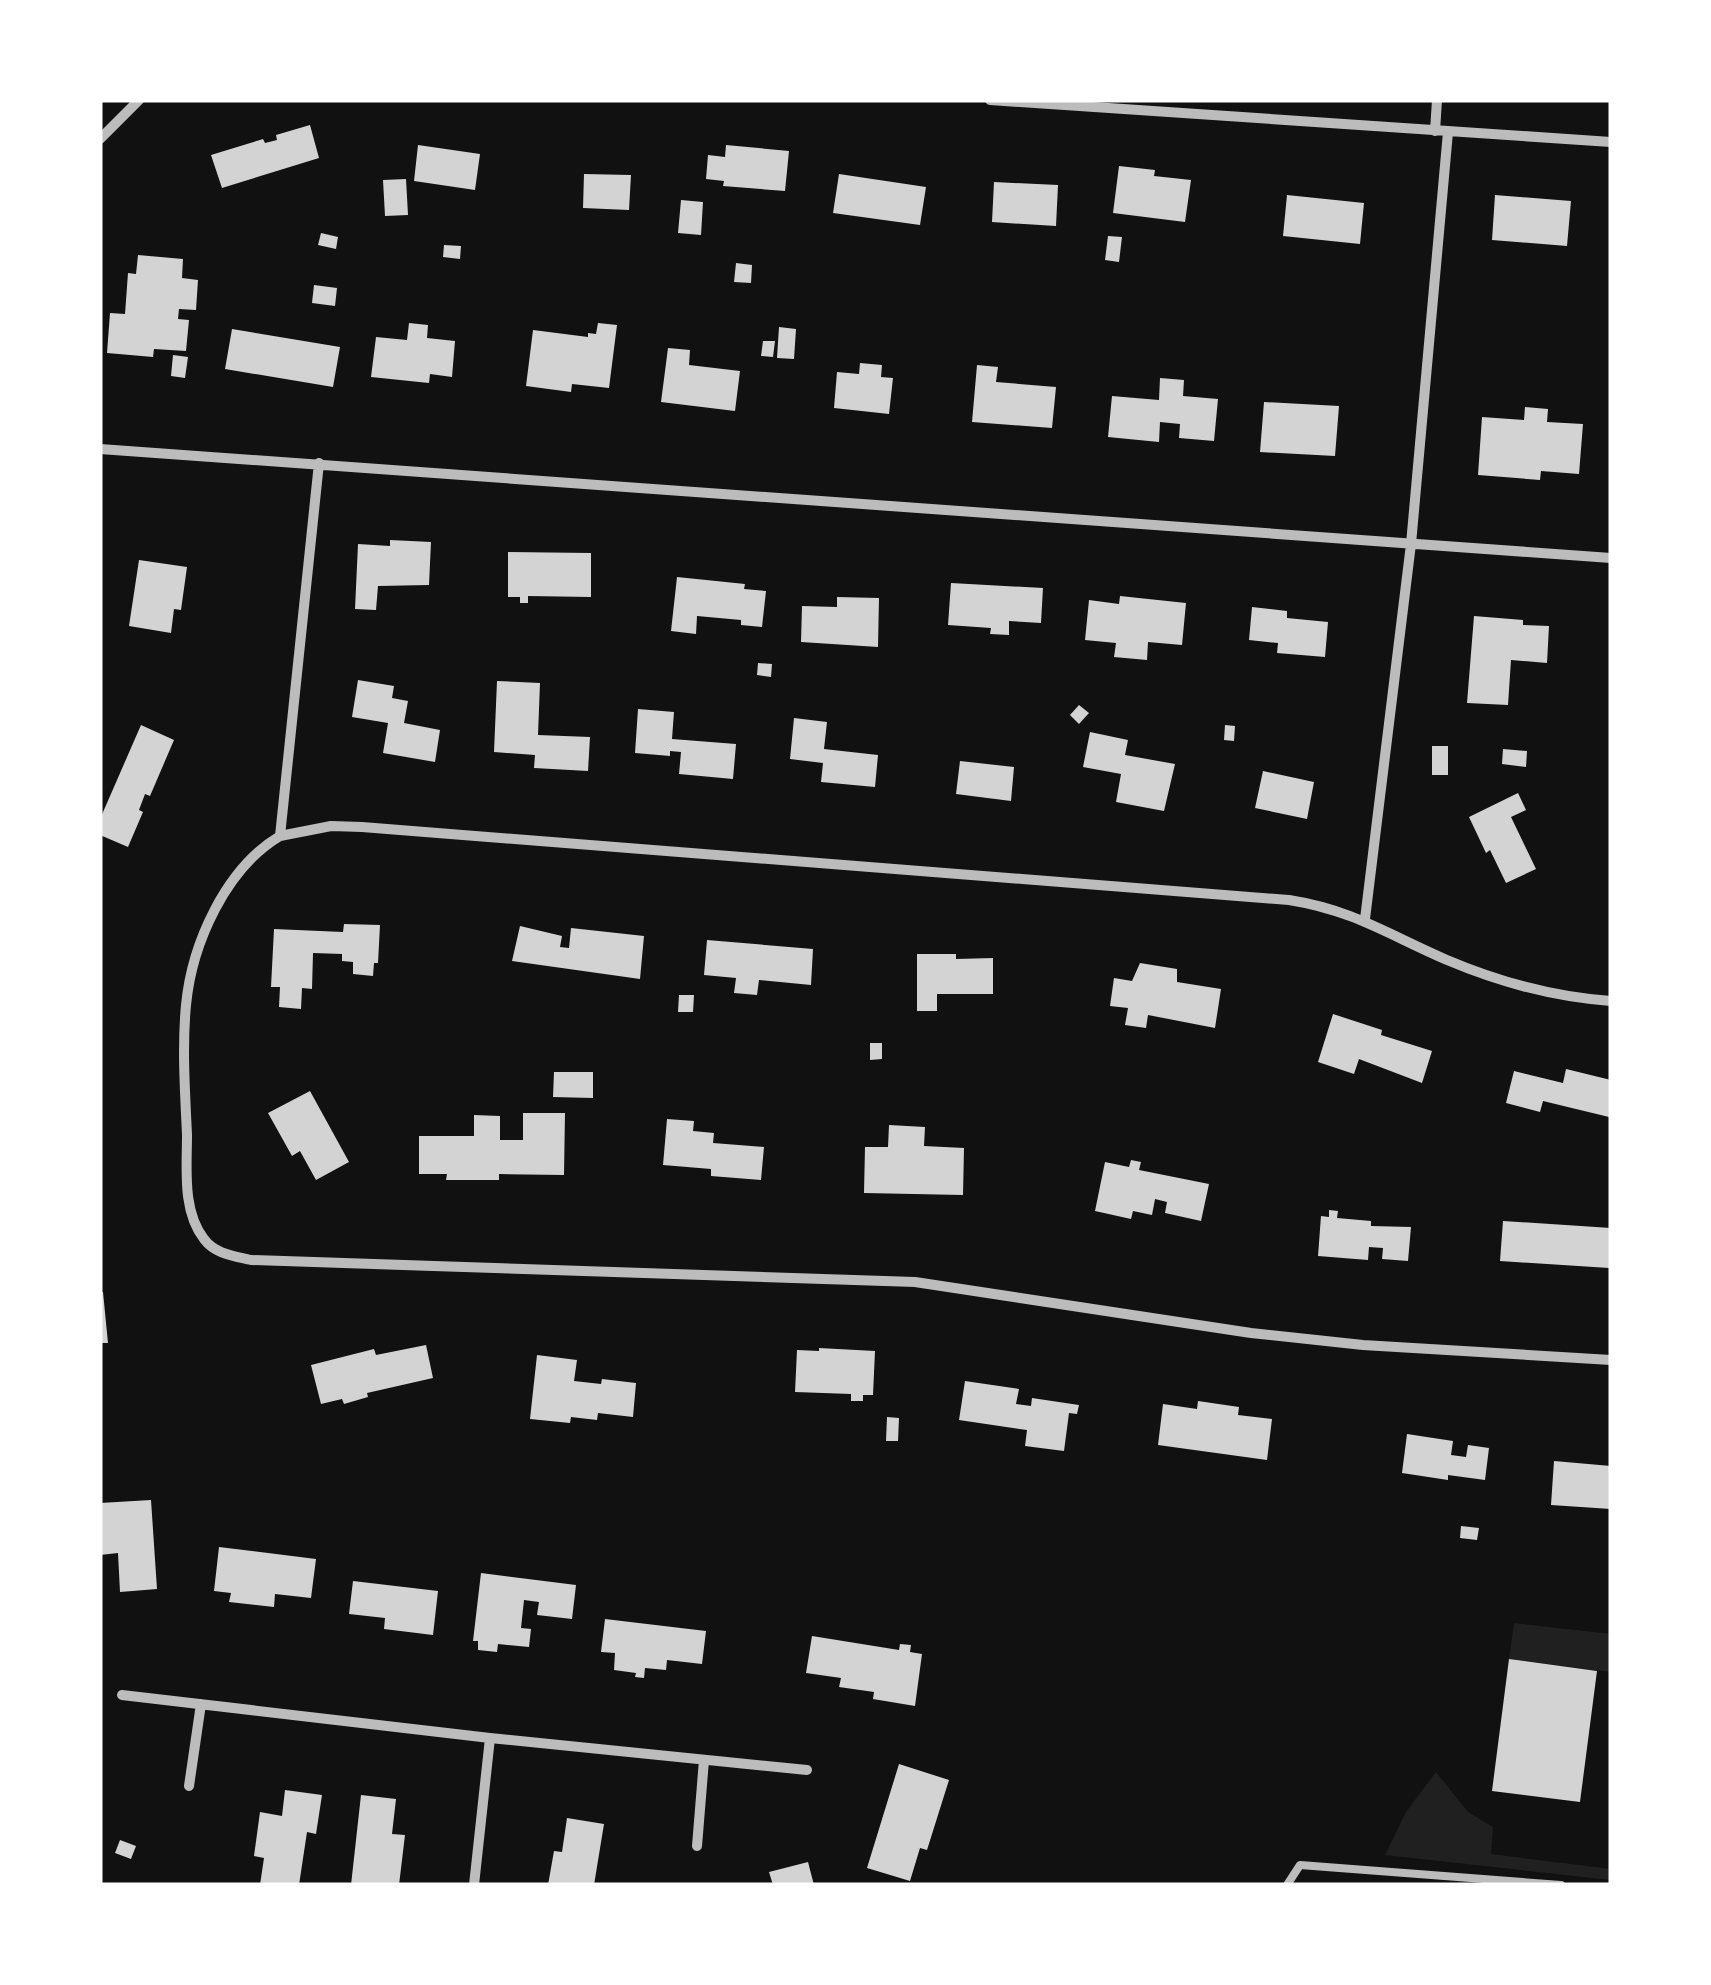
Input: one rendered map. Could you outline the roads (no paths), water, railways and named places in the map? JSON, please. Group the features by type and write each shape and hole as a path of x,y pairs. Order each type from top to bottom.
{"street":[{"path":"100,139 139,100"},
{"path":"990,100 1611,142"},
{"path":"1435,131 1437,100"},
{"path":"1366,920 1411,544 1448,132"},
{"path":"100,449 1611,558"},
{"path":"280,836 319,463"},
{"path":"1611,1001 1544,992 1495,978 1366,920 1289,900 331,826 280,836 250,859 224,895 196,957 186,1001 191,1210 205,1241 220,1252 251,1260 916,1282 1251,1333 1364,1345 1611,1360"},
{"path":"122,1695 806,1770"},
{"path":"190,1786 200,1704"},
{"path":"474,1885 490,1738"},
{"path":"698,1846 704,1760"}],"lane":[{"path":"1287,1885 1300,1865 1561,1885"}]}
